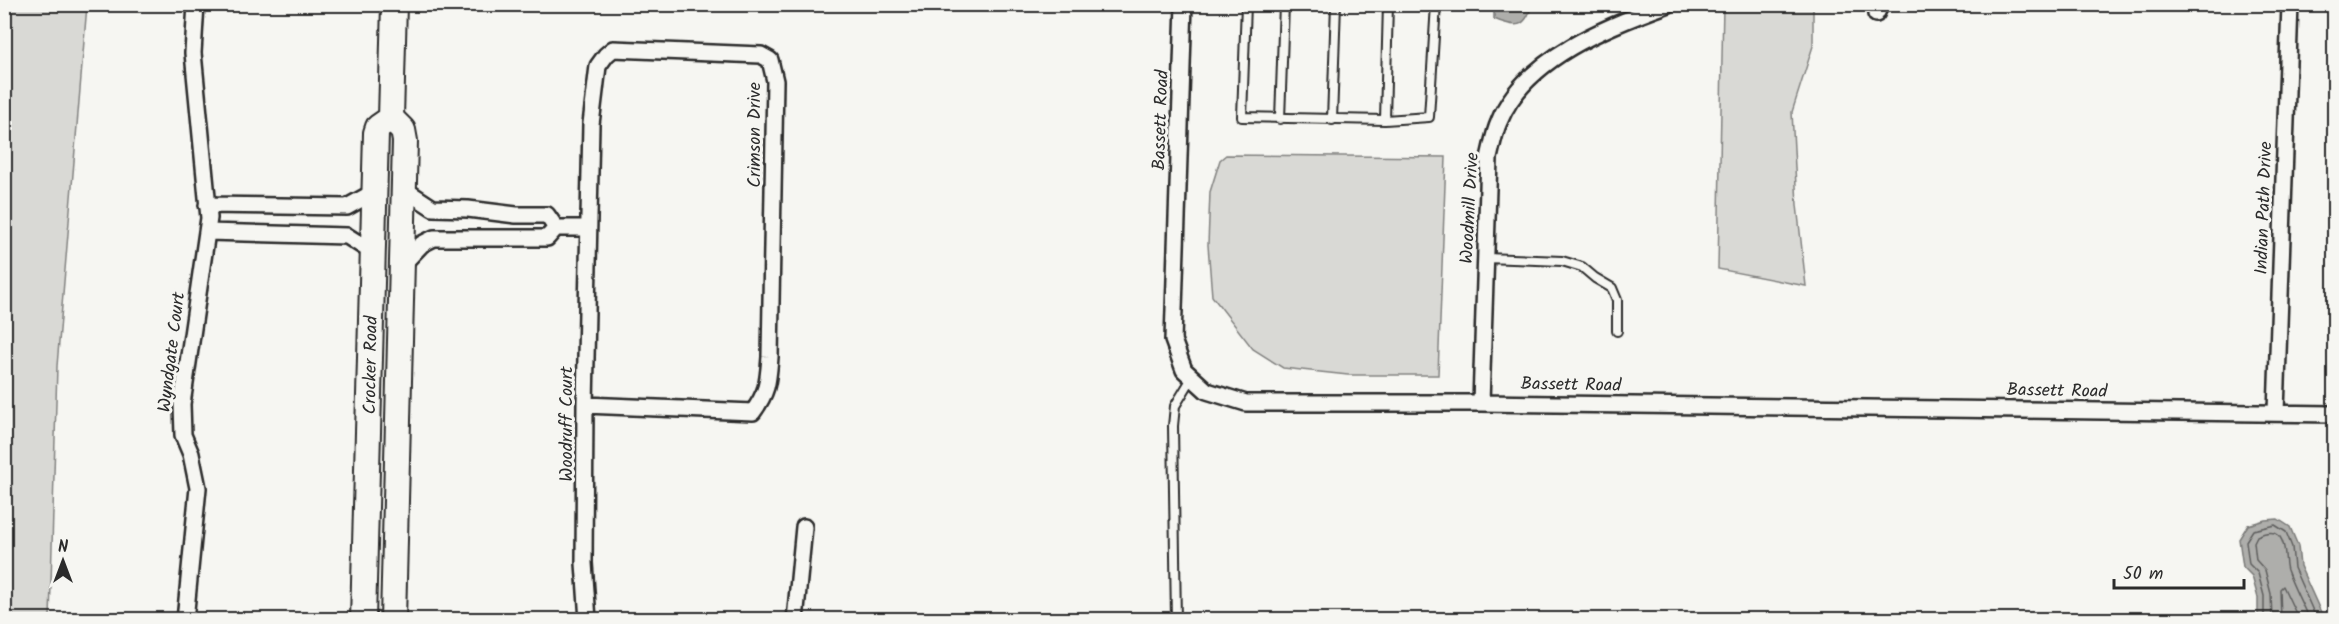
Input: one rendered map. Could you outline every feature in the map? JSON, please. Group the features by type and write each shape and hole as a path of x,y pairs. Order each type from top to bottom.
{"main road":[{"path":"391,118 394,4"},
{"name":"Crocker Road","path":"363,620 377,129 391,118 403,130 405,141 393,620"}],"street":[{"name":"Wyndgate Court","path":"185,620 198,488 191,454 183,435 182,404 207,232 207,205 193,52 196,4"},
{"name":"Bassett Road","path":"1184,4 1173,340 1184,370 1207,391 1246,403 1480,403 2334,414"},
{"name":"Woodmill Drive","path":"1480,403 1489,158 1499,121 1509,102 1522,85 1566,49 1634,10 1669,4"},
{"name":"Indian Path Drive","path":"2276,412 2290,4"},
{"name":"Crimson Drive","path":"585,405 753,412 765,396 768,387 770,357 775,81 770,60 761,55 613,49 606,55 598,66 591,124 588,228"},
{"path":"404,189 433,208 468,209 516,215 547,215 556,228"},
{"path":"207,205 347,207 374,192"},
{"path":"402,265 422,244 434,237 547,238 556,228 588,228"},
{"name":"Woodruff Court","path":"588,228 584,563 588,620"},
{"path":"207,232 347,236 372,252"},
{"path":"795,620 804,527"}],"lane":[{"path":"1246,4 1242,117 1332,120 1429,117 1436,4"},
{"path":"1280,118 1284,4"},
{"path":"1332,120 1336,4"},
{"path":"1385,120 1388,4"},
{"path":"1485,258 1562,261 1582,267 1612,288 1617,300 1617,332"},
{"path":"1176,620 1173,426 1175,406 1192,378"}],"shaded area":[{"path":"4,5 87,5 57,366 50,619 5,619"},
{"path":"1723,5 1813,5 1813,46 1792,112 1797,205 1806,286 1718,269"},
{"path":"1226,155 1446,157 1438,375 1348,375 1283,368 1253,349 1212,296 1208,245 1210,192 1220,160"}],"water":[{"path":"1532,4 1526,19 1514,25 1494,19 1494,5"},
{"path":"2278,519 2290,527 2298,546 2300,566 2324,619 2258,619 2258,598 2252,576 2243,567 2239,539 2248,525"}]}
